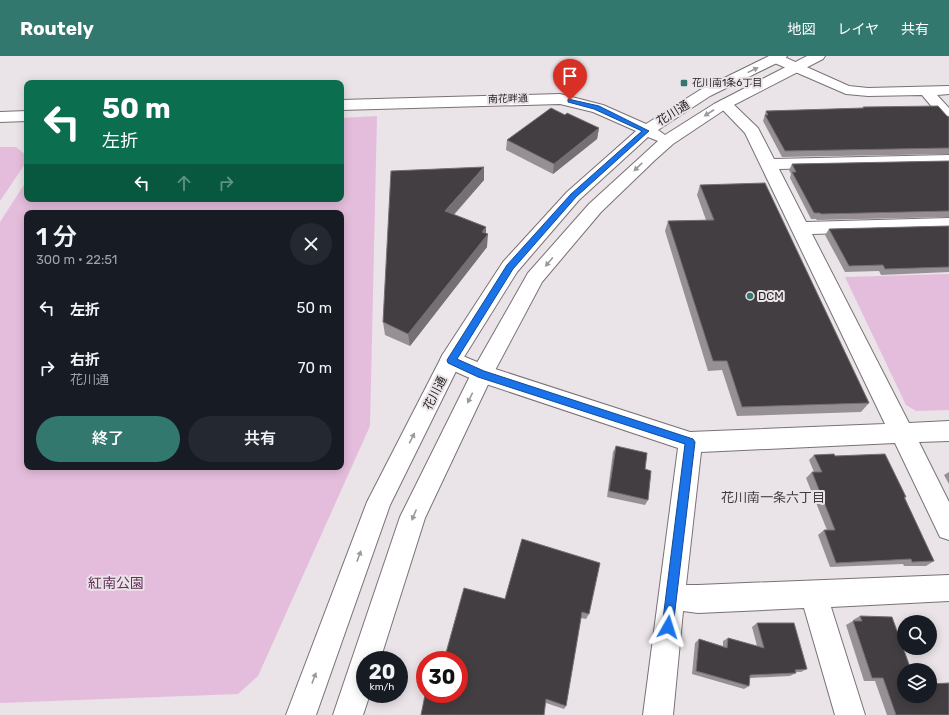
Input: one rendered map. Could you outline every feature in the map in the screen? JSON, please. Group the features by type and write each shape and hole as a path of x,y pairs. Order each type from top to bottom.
{"street":[{"name":"花川通","path":"368,651 412,517 482,374 535,278 595,208 649,156 667,141 725,104 818,56"},
{"name":"花川通","path":"301,715 379,502 451,360 510,267 573,196 646,131 705,93 778,57"},
{"path":"778,57 796,68 846,90 868,92 949,90"},
{"path":"926,91 949,118"},
{"name":"南花畔通","path":"344,105 560,99 580,102 597,107 667,141"},
{"path":"725,104 752,131 949,528"},
{"path":"0,117 24,116"},
{"path":"768,164 949,160"},
{"path":"800,228 949,224"},
{"path":"451,360 482,374 690,442 949,431"},
{"path":"658,715 690,442"},
{"path":"671,597 698,599 949,588"},
{"path":"814,594 850,715"},
{"name":"花川通","path":"348,715 356,690"}],"green space":[{"name":"紅南公園","path":"377,116 370,426 258,676 238,694 0,703 0,222 24,185 24,202 344,202 344,118"},
{"path":"0,147 16,147 24,154 24,165 0,201"},
{"path":"949,274 949,410 916,411 906,405 845,277"}],"building":[{"path":"938,106 949,117 949,148 785,151 765,115 768,115 766,111"},
{"path":"551,108 565,115 567,113 599,128 554,164 507,140"},
{"path":"949,161 949,211 814,213 792,172 796,172 792,164"},
{"path":"484,167 445,211 486,227 482,232 488,234 408,334 383,322 391,171"},
{"path":"765,183 869,403 742,407 727,361 713,361 668,221 714,220 700,185"},
{"path":"949,226 949,267 885,269 883,265 849,266 829,229"},
{"path":"616,446 647,453 645,469 651,471 648,500 609,491"},
{"path":"834,454 835,456 885,454 934,561 912,562 911,559 836,563 824,530 835,530 812,472 822,472 814,455"},
{"path":"522,539 600,563 589,614 582,612 566,706 546,699 544,715 421,715 423,703 468,703 468,651 446,651 464,588 505,599"},
{"path":"860,616 892,617 897,631 897,655 906,655 908,663 897,663 897,703 937,703 937,684 949,683 949,715 896,715 883,678 872,678 853,621 862,621"},
{"path":"757,623 794,623 807,669 795,670 796,673 750,675 749,686 696,671 699,639 727,648 728,638 764,648"}],"place":[{"name":"花川南1条6丁目","path":"684,83"},
{"name":"DCM","path":"750,296"}],"district":[{"name":"花川南一条六丁目","path":"773,497"}],"route":[{"path":"570,100 597,107 646,131 573,196 510,267 451,360 482,374 690,442 668,627"}]}
